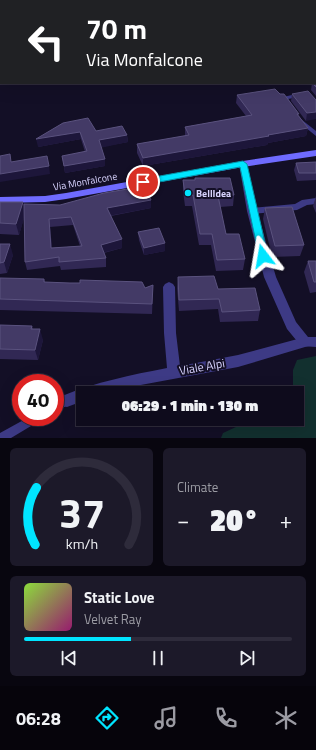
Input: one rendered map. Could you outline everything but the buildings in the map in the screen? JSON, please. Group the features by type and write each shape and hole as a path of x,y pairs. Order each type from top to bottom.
{"main road":[{"name":"Via Monfalcone","path":"0,200 45,199 93,192 243,164 316,153"}],"street":[{"path":"243,164 252,211 270,278 291,324 310,342"},
{"path":"252,211 297,207 306,202 316,201"},
{"path":"169,286 170,333 174,372"},
{"name":"Viale Alpi","path":"110,386 174,372 238,361 310,342"},
{"path":"67,400 76,397"}],"lane":[{"path":"290,108 285,98 309,93"},
{"path":"300,120 316,134"},
{"path":"1,438 22,426"}],"green space":[{"path":"316,356 316,438 221,438 223,433 238,426 304,426 304,386 293,386 293,370 297,360"}],"place":[{"name":"BellIdea","path":"188,193"}],"route":[{"path":"143,182 243,164 263,256"}]}
